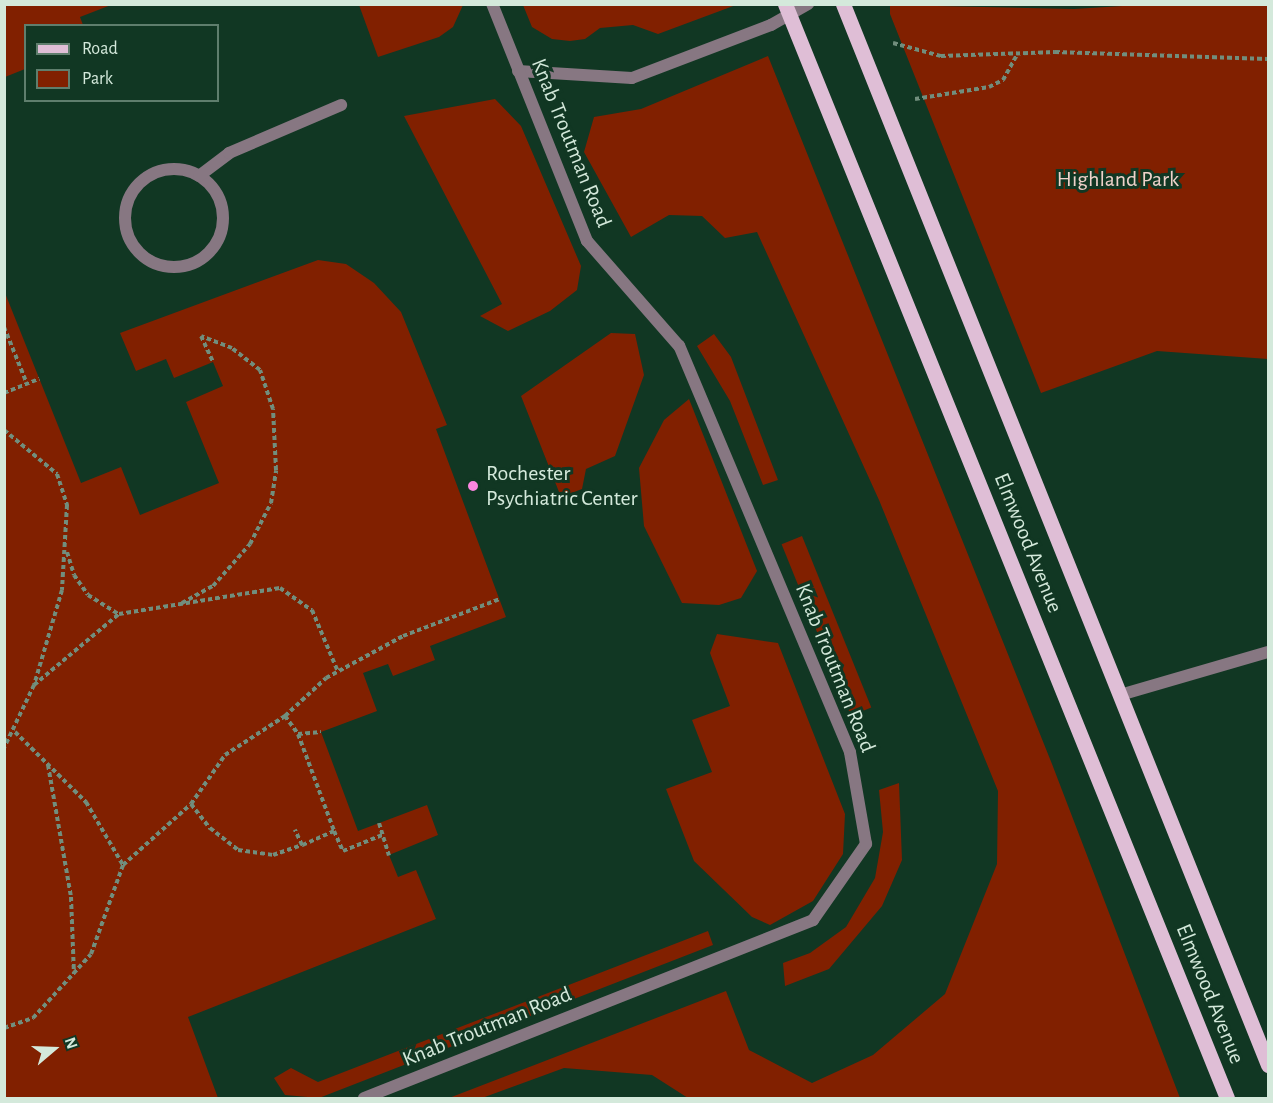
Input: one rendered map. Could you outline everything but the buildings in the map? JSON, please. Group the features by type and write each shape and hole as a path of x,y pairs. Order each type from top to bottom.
{"main road":[{"name":"Elmwood Avenue","path":"843,4 1269,1065"},
{"name":"Elmwood Avenue","path":"786,9 1227,1098"}],"street":[{"name":"Knab Troutman Road","path":"364,1098 813,920 866,844 850,752 679,346 587,242 492,4"},
{"path":"518,71 632,78 771,25 786,9 808,4"},
{"path":"199,176 219,199 222,215 213,247 186,265 153,262 130,239 125,215 131,193 141,181 169,169 199,176 230,153 341,105"},
{"path":"1120,695 1269,652"}],"path":[{"path":"893,44 941,56 1018,53 1269,59"},
{"path":"915,99 989,87 1003,80 1018,53"},
{"path":"4,327 27,384"},
{"path":"178,605 213,586 250,544 273,492 273,409 260,369 232,348 201,336 213,362"},
{"path":"4,393 39,379"},
{"path":"4,430 57,474 67,505 62,590 34,685 15,732 4,748"},
{"path":"65,549 74,575 88,595 119,614"},
{"path":"34,685 119,614 280,588 312,610 338,672"},
{"path":"4,1028 33,1018 91,954 123,865 191,804 225,754 285,716 338,672 403,636 500,599"},
{"path":"285,716 298,734 342,851 382,836"},
{"path":"15,732 86,802 123,865"},
{"path":"298,734 321,732"},
{"path":"48,765 71,897 74,974"},
{"path":"191,804 210,828 238,850 273,855 334,831"},
{"path":"379,823 388,855"},
{"path":"295,830 302,845"}],"green space":[{"path":"5,4 111,4 80,17 83,24 24,24 24,69 5,77"},
{"path":"359,4 463,5 453,27 439,37 378,57"},
{"path":"523,5 736,5 658,34 633,25 600,28 585,39 570,41 552,39 532,27"},
{"name":"Highland Park","path":"890,5 1074,9 1139,5 1268,5 1268,359 1157,351 1041,393 890,14"},
{"path":"768,56 1052,764 1180,1098 688,1098 652,1075 564,1068 482,1098 449,1098 726,991 749,1050 812,1083 873,1055 945,994 997,864 998,791 879,500 757,232 725,238 702,216 669,215 631,237 584,152 594,117 641,109"},
{"path":"495,99 521,126 581,266 577,290 550,311 508,331 480,316 502,304 404,116"},
{"path":"318,260 346,264 374,283 401,312 447,425 436,429 506,617 430,646 435,660 393,676 388,664 363,673 377,711 321,732 358,831 427,805 438,835 389,855 398,877 416,870 436,919 188,1017 218,1098 5,1098 5,293 81,483 121,467 140,515 219,483 186,402 223,386 213,362 174,378 166,359 136,371 120,333"},
{"path":"611,333 635,334 644,375 615,456 586,469 582,489 561,497 521,396"},
{"path":"714,334 731,357 778,480 763,485 730,401 697,346"},
{"path":"689,399 757,571 741,598 719,605 682,603 644,526 639,468 664,420"},
{"path":"802,536 871,708 851,716 782,544"},
{"path":"717,634 778,643 845,814 843,854 813,901 770,925 752,917 694,861 666,789 712,772 692,720 730,706 710,653"},
{"path":"899,783 902,860 882,906 829,969 785,986 783,963 810,953 846,927 875,878 883,832 879,790"},
{"path":"708,931 713,945 319,1098 285,1095 274,1078 291,1068 318,1082"}],"place":[{"name":"Rochester Psychiatric Center","path":"473,486"}]}
